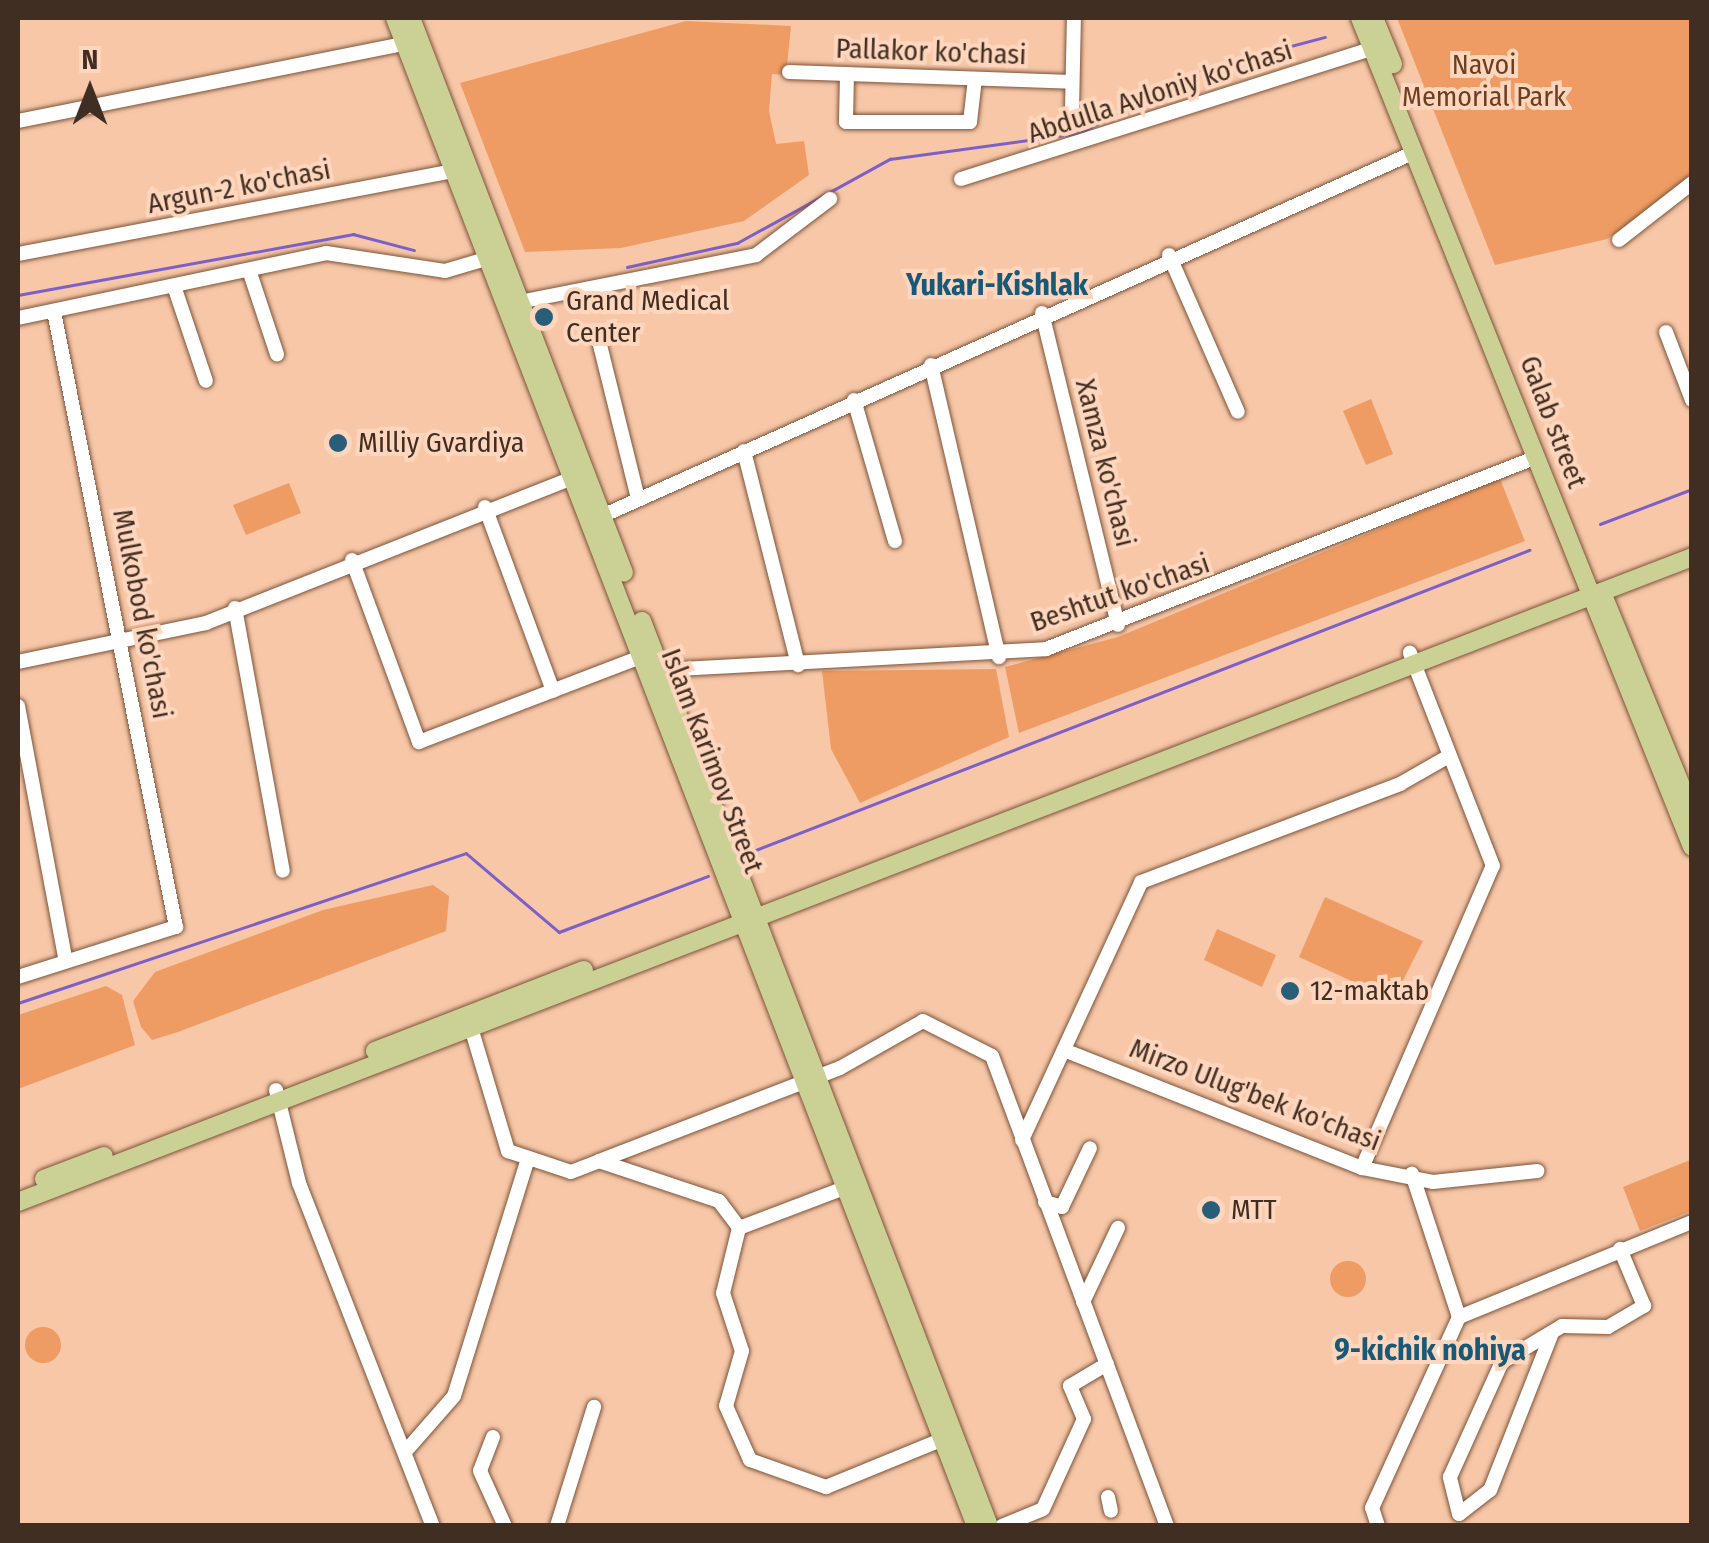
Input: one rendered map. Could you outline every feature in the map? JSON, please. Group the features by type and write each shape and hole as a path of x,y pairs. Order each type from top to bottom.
{"main road":[{"name":"Islam Karimov Street","path":"395,18 413,42 497,256 948,1437 976,1526"},
{"name":"Islam Karimov Street","path":"411,18 413,42"},
{"name":"Galab street","path":"1360,18 1536,458 1594,588 1692,846"},
{"path":"1374,18 1594,588 1618,630 1692,812"},
{"name":"Islam Karimov Street","path":"579,476 602,516 648,654 661,670 748,913"},
{"path":"18,1202 278,1096 1692,547"},
{"path":"1594,588 1692,557"},
{"path":"18,1190 278,1096"},
{"name":"Islam Karimov Street","path":"948,1437 990,1526"}],"street":[{"path":"1072,110 1074,18"},
{"path":"18,121 413,42"},
{"name":"Abdulla Avloniy ko'chasi","path":"960,179 1373,48"},
{"name":"Pallakor ko'chasi","path":"789,72 1072,82"},
{"path":"847,74 846,122 970,122 975,79"},
{"path":"602,516 1169,255 1415,152"},
{"name":"Argun-2 ko'chasi","path":"18,254 462,169"},
{"path":"1618,240 1692,183"},
{"path":"515,303 738,261 830,199"},
{"path":"18,318 326,253 445,271 497,256"},
{"path":"1169,255 1238,412"},
{"path":"249,270 276,354"},
{"path":"174,286 206,381"},
{"name":"Mulkobod ko'chasi","path":"54,312 123,641 176,927 65,958"},
{"name":"Xamza ko'chasi","path":"1042,313 1118,626"},
{"path":"1666,332 1692,400"},
{"path":"600,346 638,499"},
{"path":"931,365 999,656"},
{"path":"854,400 896,541"},
{"path":"744,451 798,665"},
{"name":"Beshtut ko'chasi","path":"661,670 999,656 1118,626 1536,458"},
{"path":"18,662 123,641 235,608 485,507 579,476"},
{"path":"485,507 553,691"},
{"path":"352,560 420,742 648,654"},
{"path":"235,608 283,871"},
{"name":"Mirzo Ulug'bek ko'chasi","path":"1362,1168 1400,1092 1493,866 1412,658"},
{"path":"18,706 65,958 18,977"},
{"path":"1022,1140 1140,882 1400,784 1449,756"},
{"path":"469,1022 508,1151 527,1162 570,1172 812,1079 923,1021 992,1056 1168,1526"},
{"name":"Mirzo Ulug'bek ko'chasi","path":"1064,1050 1362,1168 1412,1174 1433,1182 1537,1171"},
{"path":"278,1096 299,1183 433,1526"},
{"path":"1046,1202 1062,1207 1090,1148"},
{"path":"599,1160 719,1201 739,1228"},
{"path":"406,1452 454,1396 527,1162"},
{"path":"1412,1174 1459,1317"},
{"path":"739,1228 851,1185"},
{"path":"1378,1526 1372,1508 1459,1317 1692,1222"},
{"path":"739,1228 722,1293 742,1351 726,1406 750,1460 826,1486 948,1437"},
{"path":"1083,1302 1118,1228"},
{"path":"1457,1520 1450,1478 1502,1362 1582,1320 1608,1327 1644,1306 1620,1249"},
{"path":"1457,1520 1490,1490 1552,1334"},
{"path":"1002,1526 1043,1509 1084,1419 1070,1386 1107,1364"},
{"path":"557,1526 594,1407"},
{"path":"493,1437 480,1471 505,1526"}],"green space":[{"name":"Navoi Memorial Park","path":"1397,18 1691,18 1691,179 1607,239 1495,265"},
{"path":"686,21 791,26 786,75 772,74 769,111 776,144 804,141 809,175 744,221 621,248 525,252 460,83"},
{"path":"1371,399 1393,454 1366,465 1343,411"},
{"path":"1500,479 1525,541 1019,733 1005,667 1118,637"},
{"path":"289,483 301,513 246,535 233,505"},
{"path":"996,669 1009,737 860,803 831,749 822,671"},
{"path":"433,885 449,896 446,931 178,1032 152,1040 141,1027 133,1001 155,972 323,910"},
{"path":"1325,897 1423,941 1393,1000 1299,957"},
{"path":"1217,929 1276,955 1262,987 1204,960"},
{"path":"106,986 122,995 135,1045 18,1089 18,1015"},
{"path":"1690,1160 1691,1211 1640,1231 1623,1187"},
{"path":"1348,1261 1361,1266 1366,1279 1361,1292 1348,1297 1335,1292 1330,1279 1335,1266"},
{"path":"43,1327 56,1332 61,1345 56,1358 43,1363 30,1358 25,1345 30,1332"}],"waterway":[{"path":"627,267 737,243 890,159 1080,133 1200,70 1325,37"},
{"path":"18,295 353,234 414,250"},
{"path":"1600,524 1692,489"},
{"path":"748,853 1529,550"},
{"path":"18,1003 466,853 559,932 708,876"}],"place":[{"name":"Grand Medical Center","path":"544,317"},
{"name":"Milliy Gvardiya","path":"338,443"},
{"name":"12-maktab","path":"1290,991"},
{"name":"MTT","path":"1211,1210"}],"district":[{"name":"Yukari-Kishlak","path":"997,285"},
{"name":"9-kichik nohiya","path":"1430,1350"}]}
